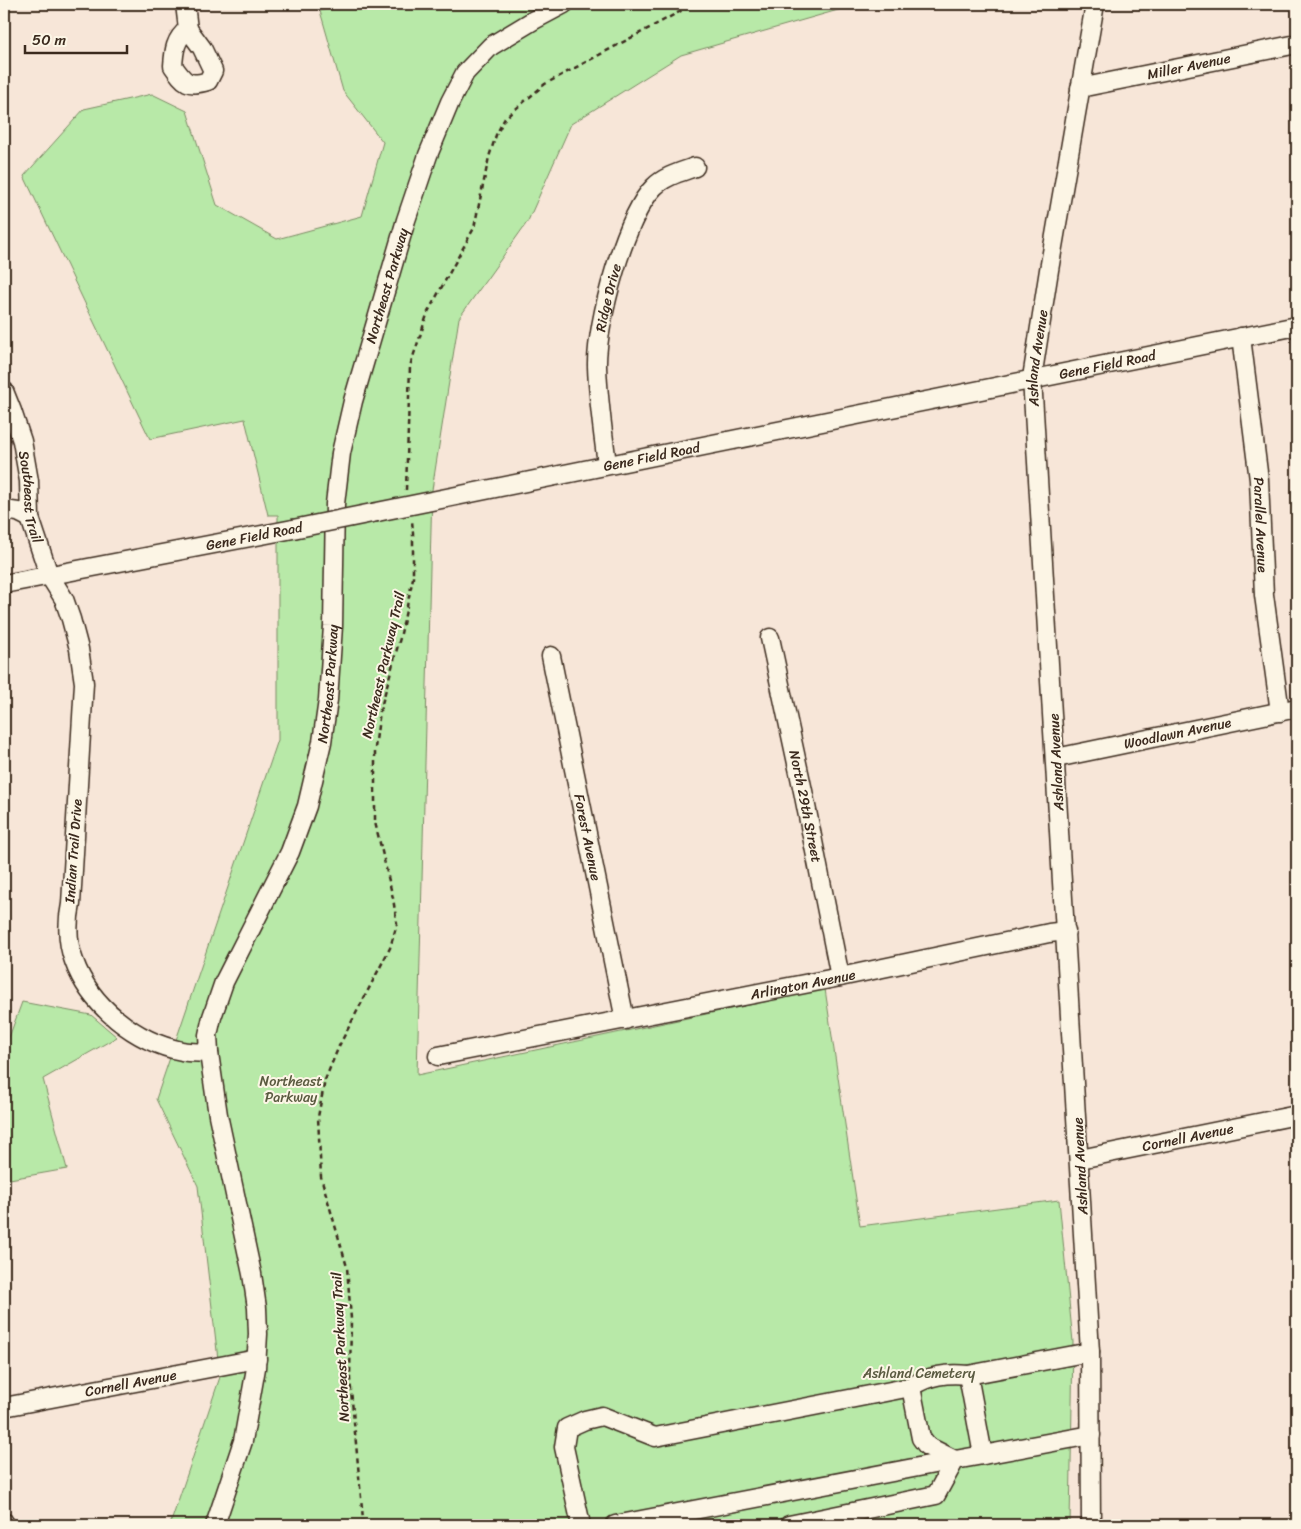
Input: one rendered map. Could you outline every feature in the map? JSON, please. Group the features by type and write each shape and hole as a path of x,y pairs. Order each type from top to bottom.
{"street":[{"path":"185,4 188,29"},
{"name":"Northeast Parkway","path":"215,1525 244,1441 257,1359 257,1308 252,1274 218,1115 208,1035 224,982 290,852 307,806 322,742 328,700 333,626 335,504 342,452 353,401 406,220 428,155 450,102 465,74 491,46 564,4"},
{"name":"Ashland Avenue","path":"1091,1525 1090,1352 1032,378 1095,4"},
{"name":"Miller Avenue","path":"1080,88 1297,44"},
{"name":"Ridge Drive","path":"607,464 597,364 611,281 630,226 641,204 654,186 670,175 694,167"},
{"name":"Gene Field Road","path":"4,584 292,529 1297,326"},
{"name":"Parallel Avenue","path":"1241,337 1258,480 1264,595 1280,712"},
{"name":"Southeast Trail","path":"4,391 22,441 29,481 30,518 48,575"},
{"path":"4,510 18,512 30,518"},
{"name":"Indian Trail Drive","path":"48,575 64,599 72,619 84,683 68,928 74,961 82,979 95,997 104,1008 126,1026 152,1042 182,1051 209,1053"},
{"name":"North 29th Street","path":"770,638 840,977"},
{"name":"Forest Avenue","path":"551,656 625,1020"},
{"name":"Woodlawn Avenue","path":"1056,758 1297,708"},
{"name":"Arlington Avenue","path":"438,1056 542,1037 1066,931"},
{"name":"Cornell Avenue","path":"1080,1160 1297,1115"},
{"path":"581,1525 564,1447 567,1428 585,1420 602,1416 655,1437 911,1387 923,1379 938,1376 954,1374 968,1376 1090,1352"},
{"name":"Cornell Avenue","path":"4,1407 257,1359"},
{"path":"968,1376 983,1455"},
{"path":"911,1387 921,1438 927,1446 955,1460"},
{"path":"614,1525 1091,1435"},
{"path":"788,1525 936,1495 955,1460"}],"path":[{"name":"Northeast Parkway Trail","path":"362,1525 350,1379 351,1319 347,1267 321,1177 318,1117 325,1080 339,1046 390,948 397,924 394,898 375,822 375,748 380,711 400,638 413,578 413,533 406,487 410,366 428,312 474,228 489,157 496,135 505,118 545,84 694,4"}],"green space":[{"name":"Ashland Cemetery","path":"346,4 859,4 681,55 571,124 528,221 459,318 432,490 417,1075 825,989 860,1226 1059,1200 1073,1342 1070,1525 170,1525 220,1377 198,1186 156,1099 278,740 278,515 268,515 245,419 150,439 24,176 84,109 152,94 187,111 217,205 277,239 362,216 383,142 343,91 320,11"},
{"path":"22,1002 91,1015 117,1037 43,1079 67,1169 4,1180 4,1051"}]}
